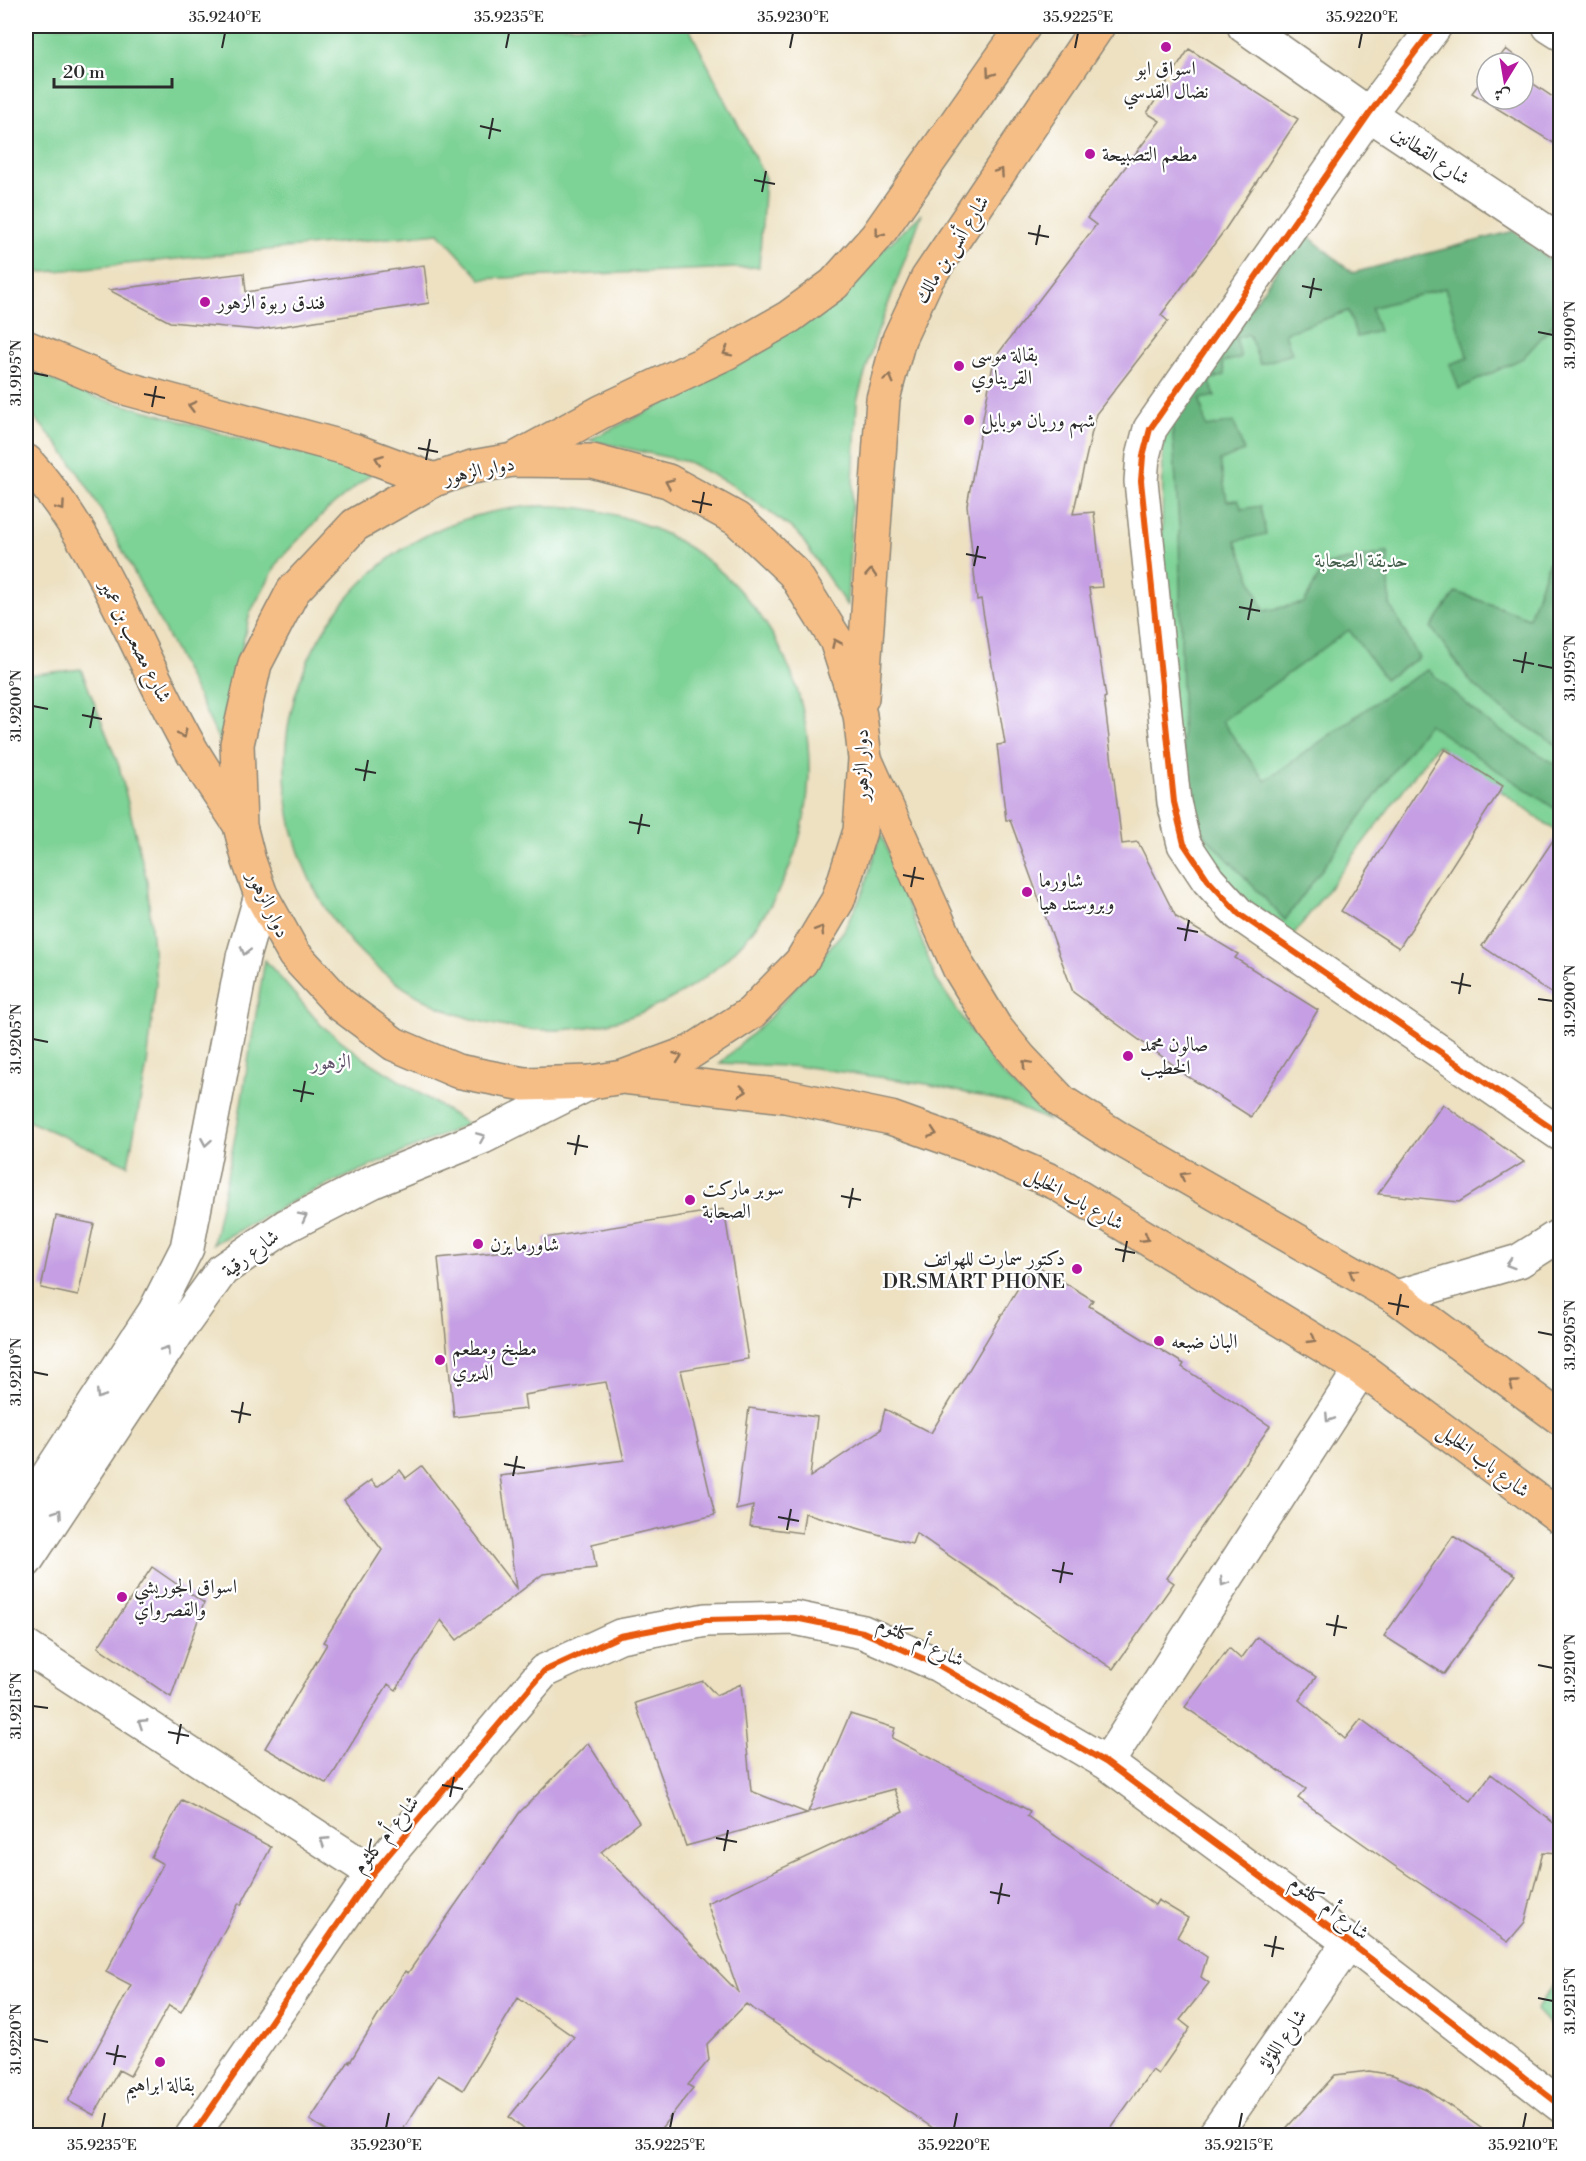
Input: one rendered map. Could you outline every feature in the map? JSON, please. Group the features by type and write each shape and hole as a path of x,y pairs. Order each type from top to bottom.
{"main road":[{"path":"513,460 601,412 729,352 789,316 834,284 876,237 1024,26"},
{"name":"شارع أنس بن مالك","path":"860,715 883,399 899,339 927,279 1098,26"},
{"path":"26,347 121,387 353,450 434,480"},
{"name":"دوار الزهور","path":"513,460 592,461 636,472 668,481 737,519 794,573 806,592 836,640 860,715 865,759 860,831 838,900 801,963 751,1013 701,1046 691,1052 607,1080 524,1084 457,1071 394,1044 340,1004 294,954 261,895 240,826 237,744 255,664 293,591 355,525 434,480 472,468 513,460"},
{"name":"شارع مصعب بن عمير","path":"26,461 89,546 190,748 240,826"},
{"path":"865,759 959,968 995,1027 1021,1059 1062,1102 1118,1138 1396,1297 1560,1418"},
{"name":"شارع باب الخليل","path":"607,1080 785,1096 891,1118 983,1150 1056,1183 1361,1369 1560,1517"}],"street":[{"name":"شارع القطانين","path":"1244,26 1369,114 1560,241"},
{"path":"1435,26 1369,114 1150,429 1143,456 1141,482 1174,802 1184,844 1208,880 1239,914 1560,1134"},
{"path":"1549,26 1560,33"},
{"path":"26,1509 155,1311 187,1248 243,957 261,895"},
{"name":"شارع رقية","path":"26,1561 181,1327 222,1270 286,1226 364,1186 483,1137 607,1080"},
{"path":"1396,1297 1519,1261 1560,1235"},
{"path":"1107,1763 1361,1369"},
{"name":"شارع أم كلثوم","path":"192,2136 373,1873 544,1671 620,1636 706,1620 795,1618 863,1632 938,1665 1107,1763 1349,1942 1560,2105"},
{"path":"26,1647 373,1873"},
{"name":"شارع اللؤلؤ","path":"1214,2136 1349,1942"}],"green space":[{"path":"26,26 688,26 765,178 759,267 481,279 439,233 26,274"},
{"path":"922,214 874,342 857,401 847,606 798,533 732,485 688,462 589,440 693,389 814,312"},
{"name":"حديقة الصحابة","path":"1514,231 1560,268 1560,834 1437,745 1285,946 1160,806 1163,435 1303,232 1353,273"},
{"path":"1514,231 1560,268 1560,317 1523,358 1459,389 1450,364 1468,358 1445,288 1371,308 1379,331 1357,337 1348,311 1285,333 1292,354 1260,364 1249,334 1236,338 1241,358 1222,362 1225,375 1209,380 1215,396 1200,399 1206,427 1234,422 1244,451 1220,461 1227,501 1238,500 1242,509 1260,506 1266,534 1236,541 1264,611 1304,603 1325,565 1388,552 1390,605 1419,658 1385,679 1349,630 1222,721 1265,781 1393,690 1428,670 1487,722 1560,767 1560,812 1428,724 1285,920 1202,832 1183,758 1179,527 1172,423 1303,232 1353,273"},
{"path":"26,369 94,397 232,437 375,471 326,511 280,559 250,613 236,672 223,750 182,665 103,513 61,448 26,410"},
{"path":"547,506 598,511 647,526 693,550 732,583 765,622 789,668 804,717 809,768 804,819 789,868 765,914 732,953 693,986 647,1010 598,1025 547,1030 496,1025 447,1010 401,986 362,953 329,914 305,868 290,819 285,768 290,717 305,668 329,622 362,583 401,550 447,526 496,511"},
{"path":"1560,530 1560,747 1503,711 1470,681 1431,627 1456,592 1529,618"},
{"path":"81,669 119,766 147,881 156,983 147,1065 128,1165 26,1120 26,675"},
{"path":"881,833 936,979 997,1069 1050,1121 1006,1102 927,1084 807,1067 720,1063 769,1018 843,932 863,892"},
{"path":"265,960 321,1025 365,1059 468,1124 302,1196 213,1244 238,1122"},
{"path":"1560,1976 1560,2036 1536,2010"}],"building":[{"path":"1189,49 1298,119 1224,231 1161,315 1168,321 1096,414 1073,514 1094,512 1102,587 1089,588 1106,697 1104,698 1122,844 1138,842 1176,917 1238,954 1235,958 1318,1010 1251,1117 1181,1072 1073,992 1010,820 1006,820 997,745 1005,744 981,599 977,600 967,505 994,359 1096,225 1087,218 1160,121 1147,113"},
{"path":"1535,85 1560,102 1560,147 1501,111 1535,111"},
{"path":"424,265 429,303 258,330 170,322 109,290 244,273 246,292"},
{"path":"1445,749 1503,786 1399,948 1341,911"},
{"path":"1560,830 1560,999 1482,946"},
{"path":"1443,1104 1524,1162 1459,1202 1378,1194"},
{"path":"724,1209 748,1359 681,1370 715,1515 592,1544 596,1568 543,1574 457,1640 441,1620 396,1690 388,1684 327,1784 265,1748 327,1644 323,1642 382,1550 344,1500 371,1480 377,1487 400,1470 406,1478 422,1466 516,1588 500,1476 624,1460 606,1382 524,1395 526,1409 454,1417 438,1258 546,1247 544,1238"},
{"path":"56,1216 94,1224 78,1296 41,1288"},
{"path":"1033,1263 1093,1300 1089,1306 1184,1364 1182,1367 1270,1426 1167,1578 1174,1583 1113,1669 916,1533 912,1544 805,1513 802,1533 750,1526 753,1506 736,1510 749,1408 817,1417 810,1477 880,1430 885,1409 931,1433"},
{"path":"1453,1536 1516,1575 1444,1674 1384,1636"},
{"path":"152,1567 204,1603 171,1697 98,1647"},
{"path":"1257,1637 1316,1677 1299,1700 1345,1739 1361,1719 1471,1801 1491,1774 1560,1828 1560,1853 1543,1852 1525,1922 1508,1942 1298,1798 1306,1789 1185,1707 1229,1648 1241,1659"},
{"path":"703,1681 716,1695 741,1684 751,1791 807,1813 686,1846 635,1703"},
{"path":"850,1714 895,1728 892,1738 1030,1811 1027,1816 1155,1905 1158,1900 1188,1918 1177,1937 1207,1957 1201,1977 1209,1983 1180,2020 1190,2028 1158,2074 1152,2070 1106,2135 945,2136 746,2004 707,2044 709,2060 688,2085 693,2088 655,2136 532,2136 509,2117 574,2037 518,1998 463,2090 438,2075 399,2136 334,2136 310,2120 350,2062 405,1971 408,1973 520,1812 588,1743 639,1822 601,1852 739,1993 707,1903 903,1812 894,1789 808,1812"},
{"path":"182,1800 271,1847 181,2012 169,2005 130,2076 119,2070 94,2115 68,2101 131,1985 106,1972 163,1864 151,1857"},
{"path":"1369,2071 1393,2075 1427,2090 1492,2136 1279,2136 1335,2075"}],"cycle path":[{"path":"1435,26 1369,114 1150,429 1143,456 1141,481 1174,802 1184,844 1208,880 1239,914 1560,1134"},
{"path":"192,2136 373,1873 544,1671 620,1636 706,1620 795,1618 863,1632 938,1665 1107,1763 1349,1942 1560,2105"}],"place":[{"name":"اسواق ابو نضال القدسي","path":"1166,47"},
{"name":"مطعم التصبيحة","path":"1090,154"},
{"name":"فندق ربوة الزهور","path":"205,302"},
{"name":"بقالة موسى القريناوي","path":"959,366"},
{"name":"شهم وريان موبايل","path":"969,420"},
{"name":"شاورما وبروستد هيا","path":"1027,892"},
{"name":"صالون محمد الخطيب","path":"1128,1056"},
{"name":"سوبر ماركت الصحابة","path":"690,1200"},
{"name":"شاورما يزن","path":"478,1244"},
{"name":"دكتور سمارت للهواتف DR.SMART PHONE","path":"1077,1269"},
{"name":"البان ضبعه","path":"1159,1341"},
{"name":"مطبخ ومطعم الديري","path":"440,1360"},
{"name":"اسواق الجوريشي والقصرواي","path":"122,1597"},
{"name":"بقالة ابراهيم","path":"160,2062"}],"district":[{"name":"الزهور","path":"331,1062"}]}
